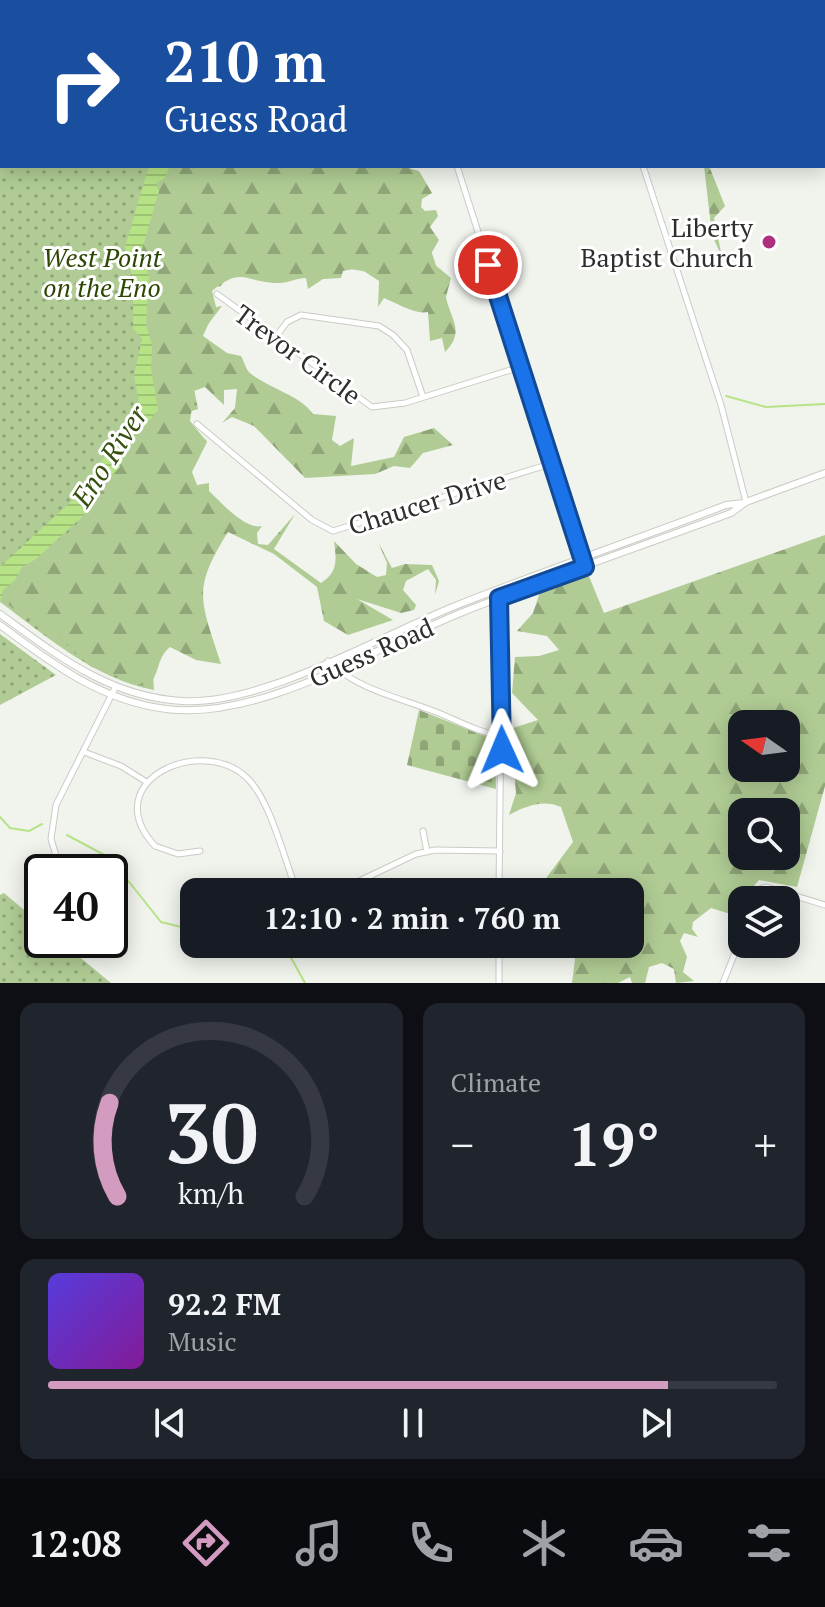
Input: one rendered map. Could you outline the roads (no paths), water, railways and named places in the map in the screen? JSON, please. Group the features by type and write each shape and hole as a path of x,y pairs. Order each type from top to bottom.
{"main road":[{"name":"Guess Road","path":"3,616 59,657 115,688 162,699 214,699 249,693 496,590 726,505 746,502 825,473"},
{"name":"Guess Road","path":"1,626 67,673 112,696 166,709 227,708 274,695 499,598 731,513 746,502"}],"street":[{"path":"458,168 585,567"},
{"path":"644,168 722,408 746,502"},
{"name":"Trevor Circle","path":"217,294 365,404 383,408 520,367"},
{"path":"275,338 290,319 301,315 379,326 407,350 423,397"},
{"name":"Chaucer Drive","path":"197,424 312,520 333,531 550,464"},
{"path":"496,590 499,598 501,736 499,878"},
{"path":"328,661 375,691 438,713 477,731 501,736"},
{"path":"56,854 51,839 56,805 115,688"},
{"path":"84,752 121,766 145,781"},
{"path":"200,851 170,854 152,842 138,807 145,781 165,768 203,761 223,764 244,775 259,793 292,878"},
{"path":"423,831 427,852"},
{"path":"362,878 404,857 427,852 500,851"},
{"path":"800,899 825,905"},
{"path":"499,958 499,983"},
{"path":"723,983 733,958"}],"water":[{"name":"Eno River","path":"148,168 169,168 164,179 156,183 159,191 141,253 149,277 146,325 152,345 151,369 158,410 126,449 120,467 95,493 84,515 36,559 22,567 15,580 3,590 0,602 0,567 75,498 140,407 134,376 142,339 133,328 133,280 125,247"}],"waterway":[{"path":"726,396 766,407 825,404"},
{"path":"0,817 10,828 29,831 42,824"},
{"path":"67,835 110,858 161,922 180,927"},
{"path":"291,958 305,983"}],"place":[{"name":"Liberty Baptist Church","path":"769,242"}],"park label":[{"name":"West Point on the Eno","path":"102,272"}]}
